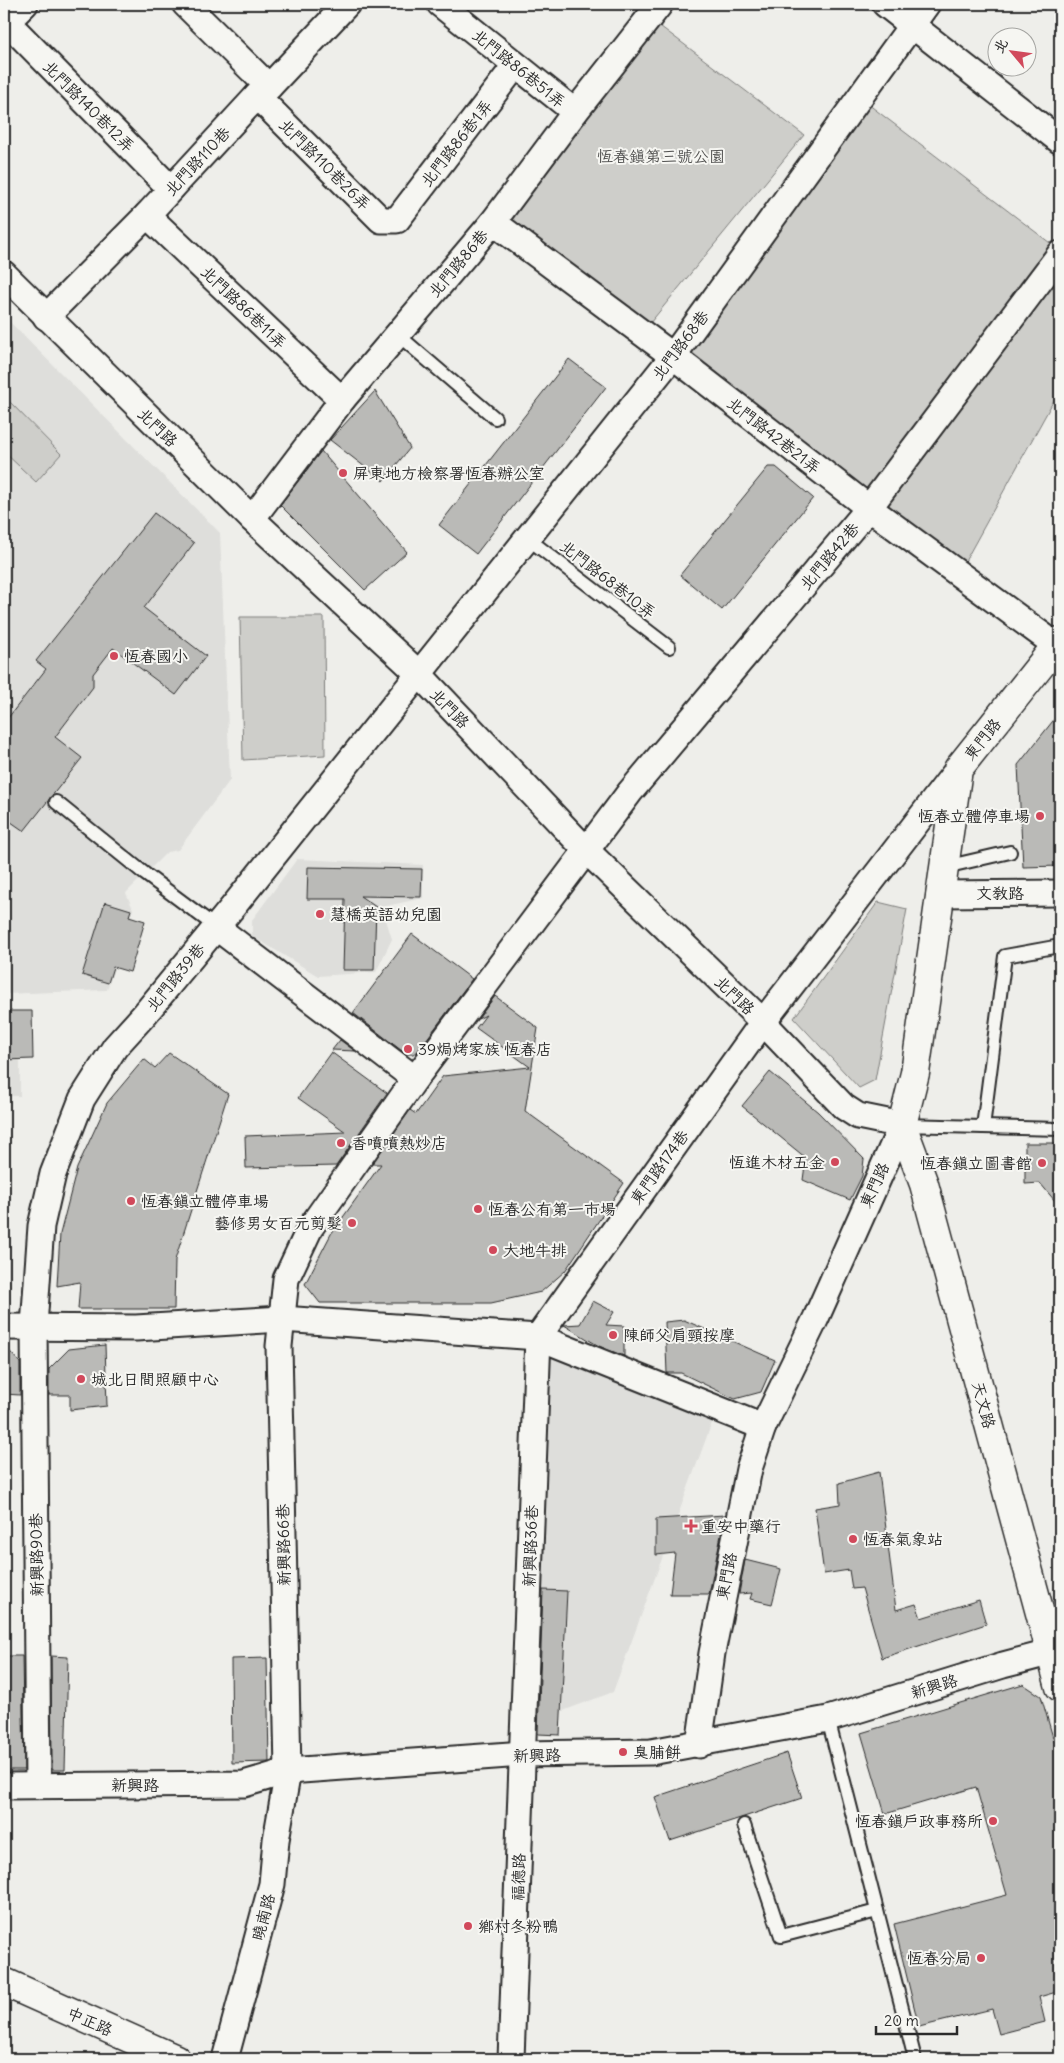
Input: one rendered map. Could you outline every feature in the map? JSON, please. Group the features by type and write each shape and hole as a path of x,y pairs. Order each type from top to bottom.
{"main road":[{"name":"東門路","path":"902,1125 915,1073 958,770 1058,643"},
{"name":"天文路","path":"902,1125 924,1184 1056,1652 1060,1687"},
{"name":"中正路","path":"4,1982 176,2059"}],"street":[{"path":"5,24 25,4"},
{"name":"北門路110巷26弄","path":"185,4 381,220 397,220"},
{"name":"北門路110巷","path":"46,317 147,215 347,4"},
{"name":"北門路86巷51弄","path":"440,4 515,66 575,112"},
{"name":"北門路86巷","path":"252,519 342,400 492,222 660,4"},
{"path":"885,4 1060,141"},
{"name":"北門路68巷","path":"418,673 673,356 927,4"},
{"name":"北門路140巷12弄","path":"5,24 171,189"},
{"name":"北門路86巷1弄","path":"397,220 515,66"},
{"name":"北門路86巷11弄","path":"147,215 342,400"},
{"name":"北門路42巷21弄","path":"492,222 673,356 869,508 1058,643"},
{"name":"北門路42巷","path":"586,850 630,792 869,508 1060,254"},
{"name":"北門路","path":"4,274 252,519 418,673 586,850 763,1022 844,1107 858,1116 902,1125"},
{"name":"北門路39巷","path":"34,1326 41,1226 53,1174 82,1099 115,1047 144,1015 216,927 418,673"},
{"name":"東門路174巷","path":"538,1337 763,1022 958,770"},
{"path":"282,1319 286,1279 310,1228 415,1079 586,850"},
{"name":"文教路","path":"940,894 1060,893"},
{"path":"216,927 415,1079"},
{"name":"東門路","path":"699,1745 712,1653 730,1554 749,1469 763,1427 816,1318 902,1125"},
{"path":"4,1327 136,1328 282,1319 538,1337 763,1427"},
{"name":"新興路66巷","path":"282,1319 279,1346 288,1771"},
{"name":"新興路90巷","path":"34,1326 38,1785"},
{"name":"新興路36巷","path":"523,1754 538,1337"},
{"name":"新興路","path":"4,1786 244,1784 288,1771 523,1754 651,1752 699,1745 828,1719 1004,1665 1056,1652"},
{"name":"福德路","path":"511,2059 523,1754"},
{"name":"曉南路","path":"225,2059 272,1884 276,1840 288,1771"}],"lane":[{"path":"397,334 495,418"},
{"name":"北門路68巷10弄","path":"527,538 669,647"},
{"path":"56,802 145,874 216,927"},
{"path":"945,867 1010,852"},
{"path":"983,1127 1005,956 1060,946"},
{"path":"902,1125 1060,1129"},
{"path":"828,1719 915,2059"},
{"path":"744,1825 781,1936 877,1911"}],"shaded area":[{"name":"恆春國小","path":"4,316 220,533 230,780 178,850 167,852 126,893 133,909 107,990 4,994"},
{"name":"慧橋英語幼兒園","path":"297,859 423,865 423,898 382,907 392,939 376,972 318,976 252,936 252,920"},
{"path":"4,1011 32,1011 33,1059 20,1060 20,1096 4,1096"},
{"path":"4,1120 11,1287 4,1287"},
{"path":"547,1354 714,1417 613,1692 531,1723"}],"green space":[{"name":"恆春鎮第三號公園","path":"644,14 804,135 650,323 496,211"},
{"path":"864,101 1054,246 1060,239 1060,389 963,565 670,339"},
{"path":"4,396 61,454 36,482 4,452"},
{"path":"240,617 324,617 325,755 243,760"},
{"path":"878,902 907,909 875,1080 859,1088 794,1018"}],"building":[{"path":"569,359 606,387 476,554 439,525"},
{"path":"375,391 410,448 383,481 330,440"},
{"path":"321,451 407,552 365,590 280,505"},
{"path":"768,467 776,467 813,498 722,610 680,575"},
{"path":"154,513 194,543 144,608 206,656 176,695 113,648 93,674 93,687 55,737 82,758 24,831 4,817 4,723 46,669 36,661"},
{"name":"恆春立體停車場","path":"1060,712 1060,866 1023,867 1018,765"},
{"path":"308,867 422,869 421,897 360,896 376,907 374,970 343,970 345,899 307,899"},
{"path":"105,902 131,910 129,916 145,921 130,972 113,967 108,983 82,975"},
{"path":"412,934 472,979 417,1052 406,1054 353,1013"},
{"name":"恆春公有第一市場","path":"495,996 538,1028 525,1111 624,1183 565,1271 541,1292 491,1303 320,1303 305,1284 331,1234 381,1164 372,1164 410,1110 416,1114 443,1076 530,1067 476,1028 486,1015 478,1019"},
{"path":"4,1011 32,1011 33,1059 4,1060"},
{"path":"340,1040 355,1051 332,1050"},
{"path":"331,1052 387,1093 336,1166 246,1168 245,1136 346,1132 298,1098"},
{"name":"恆春鎮立體停車場","path":"169,1053 228,1094 175,1260 174,1309 78,1309 80,1282 57,1286 60,1234 77,1168 107,1103 144,1059 155,1068"},
{"path":"770,1072 818,1112 864,1159 862,1176 850,1200 803,1180 806,1158 742,1106"},
{"name":"恆春鎮立圖書館","path":"1025,1143 1060,1143 1060,1207 1040,1183 1025,1184"},
{"path":"593,1301 614,1312 606,1325 624,1326 624,1356 599,1346 564,1325 580,1324"},
{"path":"684,1320 775,1360 761,1392 735,1399 681,1373 667,1373 665,1322"},
{"path":"4,1345 20,1363 20,1395 4,1394"},
{"name":"城北日間照顧中心","path":"105,1345 107,1406 70,1410 70,1395 49,1395 49,1369 69,1349"},
{"path":"879,1472 896,1610 916,1604 921,1618 979,1600 986,1624 882,1658 862,1588 852,1589 849,1570 824,1574 815,1508 840,1504 839,1483"},
{"path":"725,1515 709,1594 670,1594 675,1553 656,1555 656,1519"},
{"path":"745,1560 781,1569 772,1604 750,1599 752,1593 739,1594"},
{"path":"543,1590 567,1591 560,1735 538,1734"},
{"path":"4,1656 22,1656 24,1770 4,1770"},
{"path":"51,1656 68,1657 65,1770 52,1770"},
{"path":"267,1658 269,1762 232,1763 231,1659"},
{"path":"1023,1684 1041,1696 1060,1762 1060,1991 1039,1997 1045,2022 999,2034 992,2009 919,2027 894,1924 1007,1895 976,1787 885,1814 861,1733"},
{"path":"787,1753 802,1798 670,1841 655,1797"}],"place":[{"name":"屏東地方檢察署恆春辦公室","path":"343,473"},
{"name":"恆春國小","path":"114,656"},
{"name":"恆春立體停車場","path":"1040,816"},
{"name":"慧橋英語幼兒園","path":"320,914"},
{"name":"39焗烤家族 恆春店","path":"408,1049"},
{"name":"香噴噴熱炒店","path":"341,1143"},
{"name":"恆進木材五金","path":"835,1162"},
{"name":"恆春鎮立圖書館","path":"1042,1163"},
{"name":"恆春鎮立體停車場","path":"131,1201"},
{"name":"恆春公有第一市場","path":"478,1209"},
{"name":"藝修男女百元剪髮","path":"352,1223"},
{"name":"大地牛排","path":"493,1250"},
{"name":"陳師父肩頸按摩","path":"613,1335"},
{"name":"城北日間照顧中心","path":"81,1379"},
{"name":"重安中藥行","path":"691,1526"},
{"name":"恆春氣象站","path":"853,1539"},
{"name":"臭脯餅","path":"623,1752"},
{"name":"恆春鎮戶政事務所","path":"993,1821"},
{"name":"鄉村冬粉鴨","path":"468,1926"},
{"name":"恆春分局","path":"981,1958"}]}
